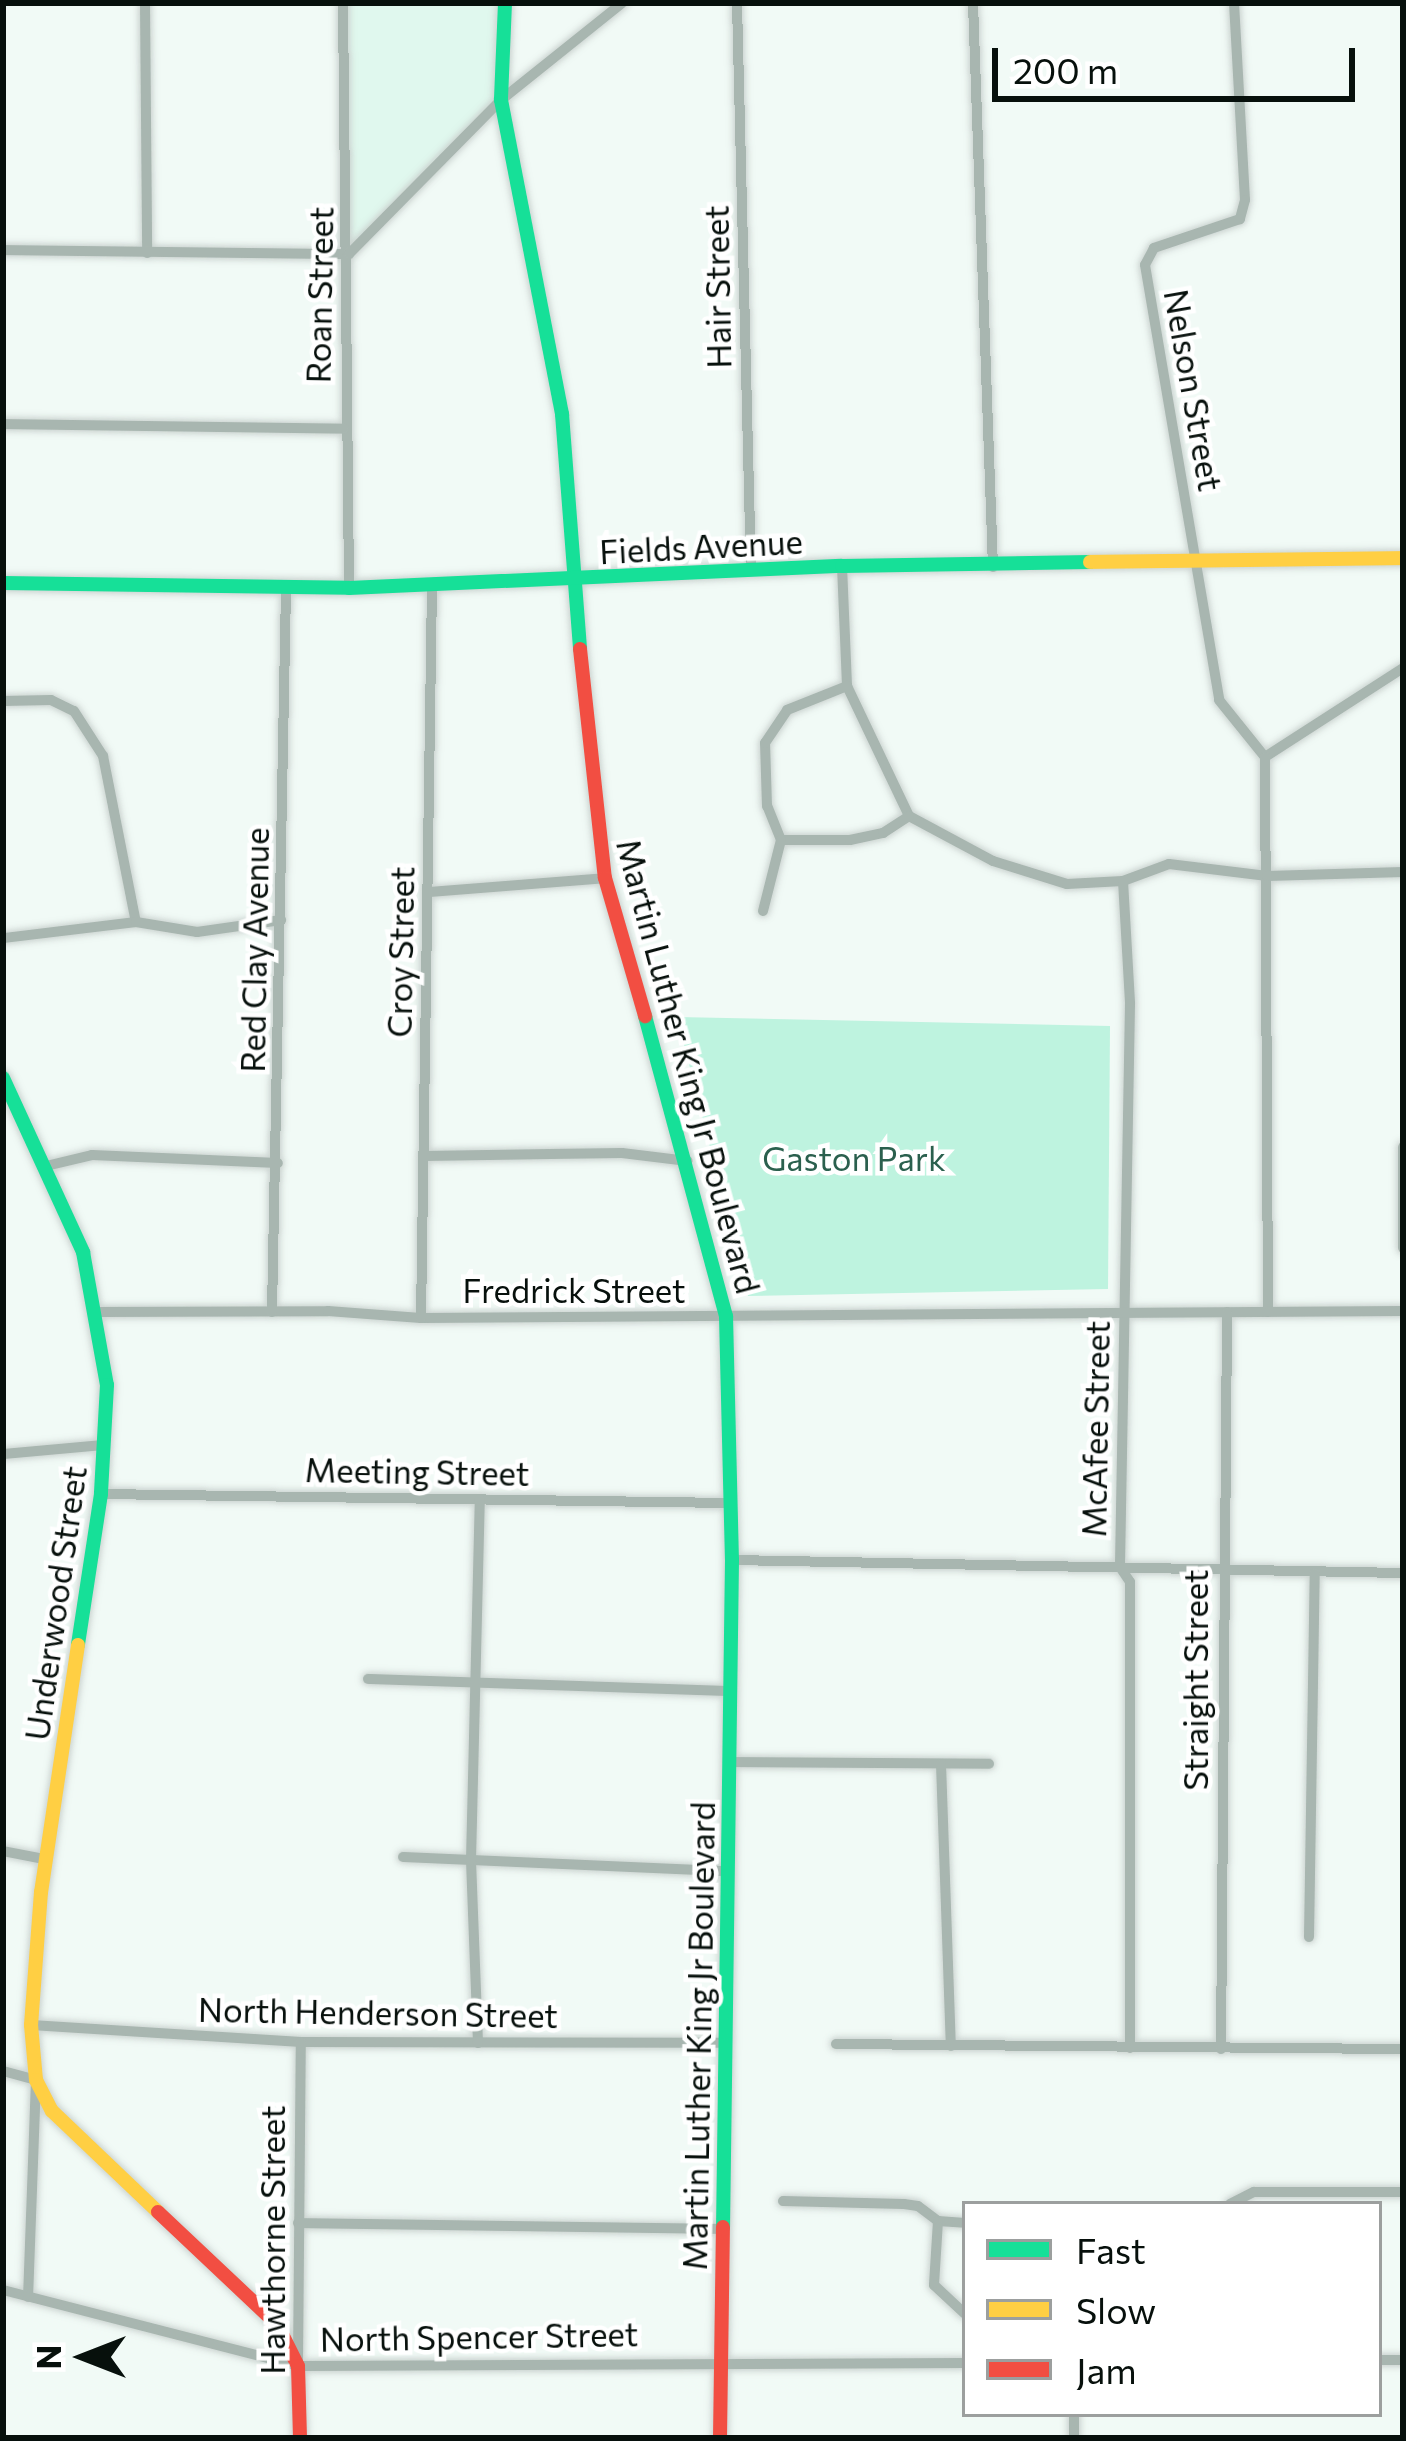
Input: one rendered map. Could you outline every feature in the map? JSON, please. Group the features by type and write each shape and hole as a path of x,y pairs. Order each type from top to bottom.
{"street":[{"path":"145,3 147,253"},
{"name":"Roan Street","path":"343,3 349,589"},
{"name":"Martin Luther King Jr Boulevard","path":"506,3 500,100 562,414 573,580 605,878 688,1161 726,1316 732,1560 720,2438"},
{"path":"3,250 349,254 500,100 622,3"},
{"name":"Hair Street","path":"737,3 752,570"},
{"path":"973,3 993,567"},
{"name":"Nelson Street","path":"1196,563 1145,265 1154,248 1240,219 1245,200 1234,3"},
{"path":"3,424 344,429"},
{"name":"Fields Avenue","path":"3,583 349,589 842,566 1403,558"},
{"path":"1196,563 1219,700 1265,757 1268,1312"},
{"path":"842,566 847,686 910,816 993,860 1066,884 1123,881 1169,863 1267,875 1403,872"},
{"name":"Croy Street","path":"421,1318 432,587"},
{"name":"Red Clay Avenue","path":"272,1312 286,589"},
{"path":"1265,757 1403,668"},
{"path":"763,911 781,840 767,806 765,742 787,710 847,686"},
{"path":"3,701 51,700 74,711 104,756 136,922"},
{"path":"781,840 850,840 883,833 910,816"},
{"path":"428,892 605,878"},
{"name":"McAfee Street","path":"1123,881 1130,1004 1120,1567 1130,1582 1130,2048"},
{"path":"3,938 136,922 197,932 281,920"},
{"name":"Underwood Street","path":"3,1078 82,1252 107,1384 101,1494 44,1859 31,2026 37,2080 28,2297"},
{"path":"1403,1147 1403,1247"},
{"path":"424,1156 622,1154 688,1161"},
{"path":"46,1166 92,1155 278,1163"},
{"name":"Fredrick Street","path":"96,1312 421,1318 1403,1311"},
{"name":"Straight Street","path":"1220,2049 1227,1312"},
{"path":"3,1454 104,1445"},
{"name":"Meeting Street","path":"101,1494 732,1503"},
{"path":"478,2043 471,1860 480,1499"},
{"path":"732,1560 1403,1573"},
{"path":"1310,1937 1315,1573"},
{"path":"368,1679 730,1691"},
{"path":"729,1762 989,1765"},
{"path":"941,1764 951,2046"},
{"path":"3,1851 44,1859"},
{"path":"403,1857 728,1871"},
{"name":"North Henderson Street","path":"31,2026 301,2042 725,2043"},
{"name":"Hawthorne Street","path":"300,2438 301,2042"},
{"path":"836,2044 1403,2049"},
{"path":"3,2071 37,2080 52,2111 277,2324 298,2366"},
{"path":"1235,2201 1254,2192 1403,2192"},
{"path":"783,2201 904,2204 918,2206 938,2222 962,2223"},
{"path":"938,2222 934,2285 962,2311"},
{"path":"298,2223 722,2230"},
{"name":"North Spencer Street","path":"3,2290 298,2366 721,2360 962,2363"}],"shaded area":[{"path":"344,3 505,3 501,100 349,254"}],"green space":[{"name":"Gaston Park","path":"677,1017 1110,1026 1108,1289 748,1296"}],"traffic: fast":[{"path":"505,3 501,100 562,414 580,649"},
{"path":"3,583 349,588 842,566 1090,562"},
{"path":"645,1016 726,1316 732,1560 723,2227"},
{"path":"3,1078 83,1252 107,1385 101,1494 78,1645"}],"traffic: slow":[{"path":"1090,562 1403,558"},
{"path":"78,1645 41,1892 31,2025 36,2080 52,2111 158,2212"}],"traffic: jam":[{"path":"580,649 605,878 645,1016"},
{"path":"158,2212 277,2324 298,2366 300,2438"},
{"path":"720,2438 723,2227"}]}
